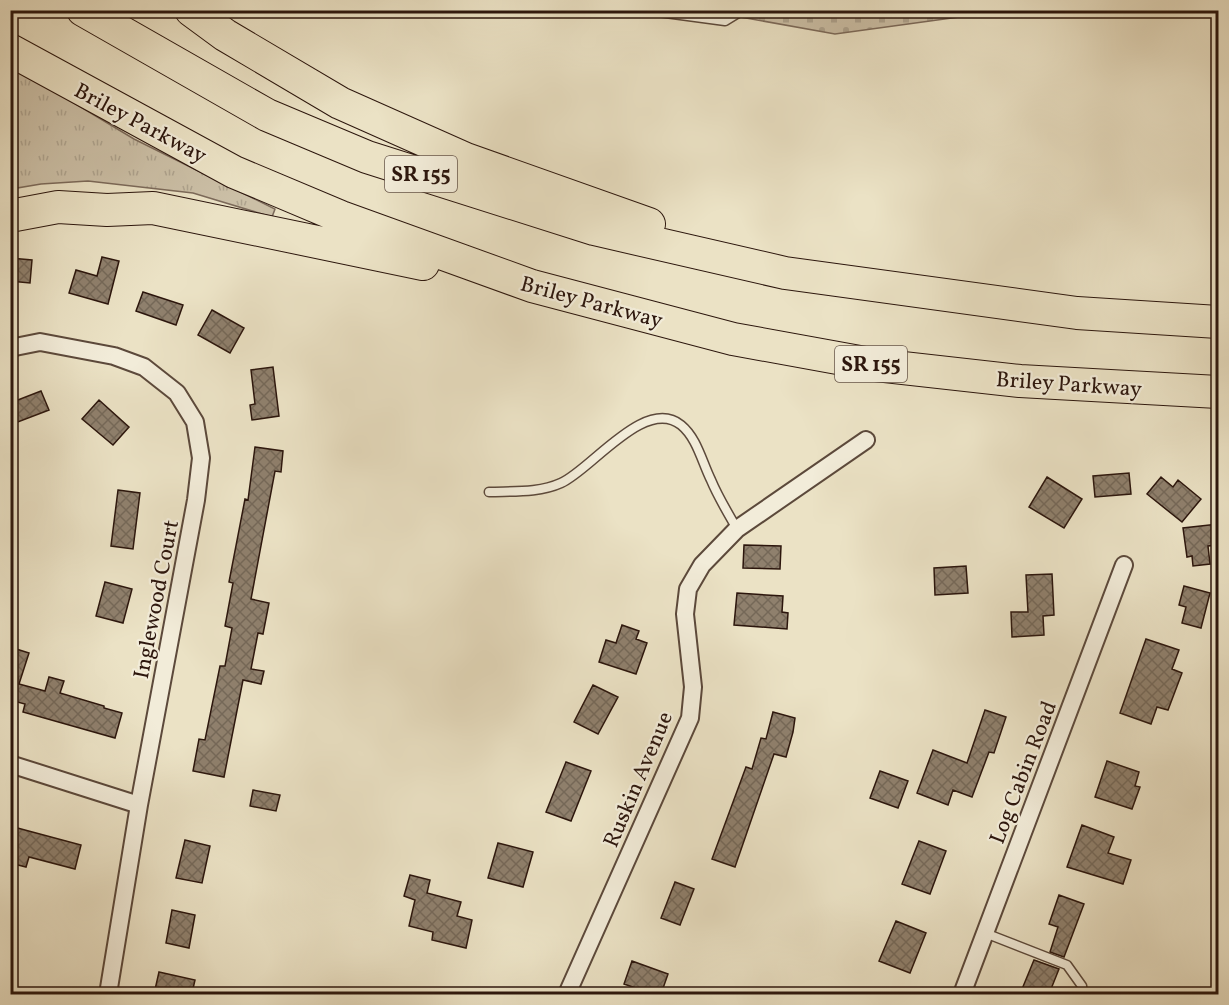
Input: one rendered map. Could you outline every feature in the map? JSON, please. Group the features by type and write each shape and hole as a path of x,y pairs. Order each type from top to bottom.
{"highway":[{"name":"SR 155","path":"83,10 267,115 367,157 594,229 785,273 1077,313 1218,322"},
{"path":"191,10 225,35 340,103 466,159 785,273"},
{"name":"Briley Parkway","path":"10,50 234,172 341,217 532,286 733,339 876,365 1020,381 1218,392"},
{"path":"10,216 58,207 107,210 153,208 532,286"}],"street":[{"name":"Inglewood Court","path":"10,348 40,342 114,356 144,367 177,393 195,422 201,458 196,500 139,805 108,994"},
{"name":"Ruskin Avenue","path":"567,994 690,718 693,687 685,614 688,589 702,565 737,529 866,440"},
{"name":"Log Cabin Road","path":"962,994 1124,565"},
{"path":"10,764 139,805"}],"lane":[{"path":"643,10 724,21 743,10"},
{"path":"489,492 541,489 563,482 640,424 658,417 670,419 681,425 694,440 712,483 737,529"},
{"path":"985,933 1066,965 1082,986 1083,994"}],"green space":[{"path":"707,11 1003,11 835,34"},
{"path":"11,65 134,139 275,209 272,217 193,193 88,181 41,184 11,189"}],"building":[{"path":"102,257 119,261 108,304 69,293 76,270 97,276"},
{"path":"10,258 32,260 30,283 10,281"},
{"path":"143,292 183,305 176,325 136,311"},
{"path":"212,310 244,328 230,353 198,335"},
{"path":"273,367 279,416 252,420 250,405 255,404 251,370"},
{"path":"41,391 49,410 10,425 10,403"},
{"path":"99,400 129,427 113,445 82,419"},
{"path":"255,447 283,451 281,472 275,471 251,599 269,603 263,634 258,633 251,669 264,671 261,684 243,680 224,777 193,771 199,739 205,740 220,666 225,666 232,628 225,626 233,583 229,582 245,499 248,500"},
{"path":"1129,473 1131,494 1095,497 1093,476"},
{"path":"1047,477 1082,499 1064,528 1029,507"},
{"path":"1161,477 1173,487 1178,480 1201,499 1182,522 1147,494"},
{"path":"118,490 140,493 133,549 111,546"},
{"path":"1218,524 1218,545 1208,546 1210,564 1193,566 1192,556 1187,557 1183,528"},
{"path":"744,545 781,546 780,569 743,568"},
{"path":"966,566 968,593 935,595 934,568"},
{"path":"1052,574 1054,615 1043,616 1044,635 1012,637 1011,612 1028,612 1026,575"},
{"path":"105,582 132,589 123,623 96,616"},
{"path":"1184,586 1210,593 1201,628 1182,623 1186,607 1179,605"},
{"path":"737,593 783,596 782,612 788,613 787,629 734,625"},
{"path":"622,625 639,631 636,639 647,643 636,674 599,662 606,640 616,643"},
{"path":"1146,639 1179,650 1172,669 1182,673 1168,710 1157,707 1151,724 1120,713"},
{"path":"10,647 29,653 19,684 45,691 49,677 64,681 60,693 122,713 115,738 23,712 25,704 10,700"},
{"path":"593,685 618,697 598,734 574,722"},
{"path":"985,710 1006,717 994,753 989,752 972,797 953,790 948,805 917,793 933,750 967,763"},
{"path":"773,712 795,718 793,732 786,757 774,754 735,867 712,859 746,767 752,769 761,738 766,739"},
{"path":"1107,761 1139,772 1135,786 1140,787 1132,809 1095,797"},
{"path":"566,762 591,771 571,821 546,812"},
{"path":"880,771 908,781 898,808 870,798"},
{"path":"253,790 280,795 276,811 250,806"},
{"path":"1082,825 1114,837 1108,853 1131,860 1123,884 1067,867"},
{"path":"10,826 81,845 75,869 29,857 26,867 10,863"},
{"path":"185,840 210,846 202,883 176,878"},
{"path":"919,841 946,851 930,894 902,884"},
{"path":"498,843 533,852 523,887 488,878"},
{"path":"410,875 430,880 427,893 461,902 457,916 472,920 466,948 432,940 433,932 409,926 415,900 404,896"},
{"path":"675,882 694,889 680,925 661,918"},
{"path":"1059,895 1084,904 1064,957 1050,952 1058,927 1049,924"},
{"path":"172,910 195,915 189,948 166,943"},
{"path":"896,921 926,933 910,973 879,961"},
{"path":"1034,960 1059,969 1049,994 1020,994"},
{"path":"632,961 668,974 661,994 653,994 624,984"},
{"path":"159,972 195,980 192,993 180,990 179,994 154,994"}]}
